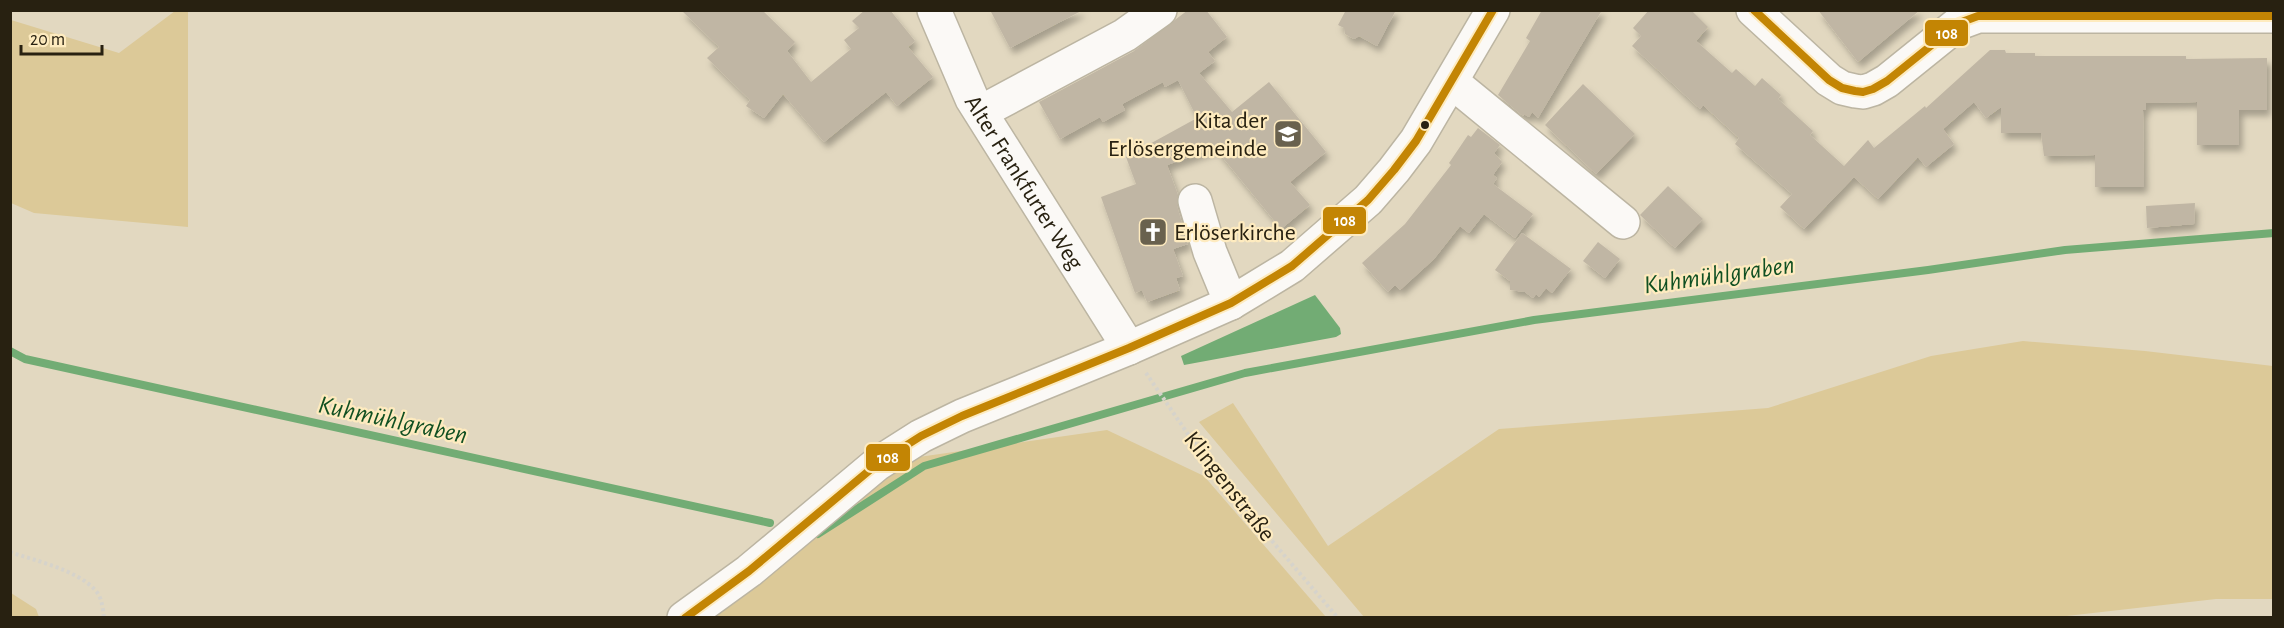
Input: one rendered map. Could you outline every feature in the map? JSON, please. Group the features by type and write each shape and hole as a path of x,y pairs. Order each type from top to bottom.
{"street":[{"name":"Alter Frankfurter Weg","path":"934,10 965,84 981,112 1129,348"},
{"path":"981,112 1125,35 1161,10"},
{"path":"684,618 748,571 877,464 914,441 962,416 1129,348 1231,303 1292,266 1368,200 1416,141 1493,10"},
{"path":"1753,10 1829,80 1842,88 1855,92 1873,89 1887,81 1959,23 1978,16 2274,16"},
{"path":"1452,82 1623,222"},
{"path":"1195,201 1210,252 1231,303"}],"path":[{"name":"Klingenstraße","path":"1129,348 1218,478 1338,618"},
{"path":"10,552 75,575 96,591 103,607 104,618"}],"shaded area":[{"path":"175,11 188,11 188,227 34,213 11,203 11,20 119,53"},
{"path":"1315,295 1340,328 1341,334 1336,337 1184,365 1181,356"},
{"path":"2023,341 2145,351 2273,366 2273,599 2216,599 2049,618 1364,617 1199,422 1233,403 1328,546 1499,429 1768,408 1931,356"},
{"path":"1107,430 1204,476 1326,617 699,618 898,460"},
{"path":"11,593 36,609 39,617 11,617"}],"building":[{"path":"681,10 762,10 795,42 787,51 811,82 851,49 844,40 859,28 852,21 865,10 890,10 915,41 908,47 933,77 897,106 886,92 824,142 783,94 764,118 746,106 750,100 707,58 719,47"},
{"path":"990,10 1083,10 1010,48"},
{"path":"1188,10 1206,10 1227,37 1208,52 1215,61 1199,73 1232,112 1269,82 1326,152 1290,182 1310,205 1281,229 1215,148 1167,165 1178,195 1177,206 1188,244 1173,249 1183,276 1176,278 1180,290 1147,302 1142,290 1135,293 1101,197 1136,184 1126,157 1197,118 1178,80 1165,87 1163,82 1122,104 1125,110 1103,122 1100,117 1060,139 1039,102 1134,51"},
{"path":"1346,10 1396,10 1377,46 1359,36 1354,39 1345,34 1344,28 1338,25"},
{"path":"1542,10 1602,10 1538,118 1532,112 1529,117 1524,114 1523,116 1498,95 1530,41 1526,38"},
{"path":"1649,10 1691,10 1708,27 1696,41 1732,73 1736,69 1755,86 1762,78 1781,95 1778,99 1813,131 1810,135 1844,166 1868,140 1874,148 1925,106 1926,108 1990,50 2005,50 2006,53 2035,53 2035,56 2267,58 2267,110 2239,110 2239,145 2197,145 2197,102 2146,103 2146,110 2143,110 2144,187 2095,187 2095,155 2044,156 2041,133 2001,133 2001,107 1986,118 1974,102 1943,129 1954,144 1926,167 1918,157 1878,199 1854,177 1804,229 1780,207 1792,194 1735,144 1739,138 1703,105 1700,109 1632,46 1641,36 1633,28"},
{"path":"1818,10 1920,10 1858,62"},
{"path":"1583,84 1635,134 1596,174 1545,125"},
{"path":"1478,128 1500,145 1494,153 1502,162 1493,175 1497,178 1493,184 1533,214 1515,238 1484,214 1469,233 1460,226 1434,259 1400,290 1395,285 1388,292 1362,263 1405,224 1451,165 1449,163 1468,135 1471,137"},
{"path":"1668,186 1703,219 1675,248 1640,215"},
{"path":"2195,203 2194,224 2147,228 2146,206"},
{"path":"1522,233 1571,269 1552,293 1546,288 1539,297 1536,294 1533,298 1525,292 1510,290 1510,281 1495,270"},
{"path":"1598,242 1620,259 1605,278 1583,261"}],"waterway":[{"name":"Kuhmühlgraben","path":"818,534 924,466 1245,373 1534,320 1928,270 2065,250 2274,233"},
{"name":"Kuhmühlgraben","path":"10,351 25,359 770,523"}],"transit line":[{"name":"108","path":"685,618 749,571 877,464 921,436 962,416 1129,348 1231,303 1292,266 1368,200 1394,170 1416,141 1493,10"},
{"name":"108","path":"1754,10 1829,80 1842,88 1863,92 1887,81 1959,23 1978,16 2274,16"}],"place":[{"name":"Kita der Erlösergemeinde","path":"1288,134"},
{"name":"Erlöserkirche","path":"1153,232"}]}
